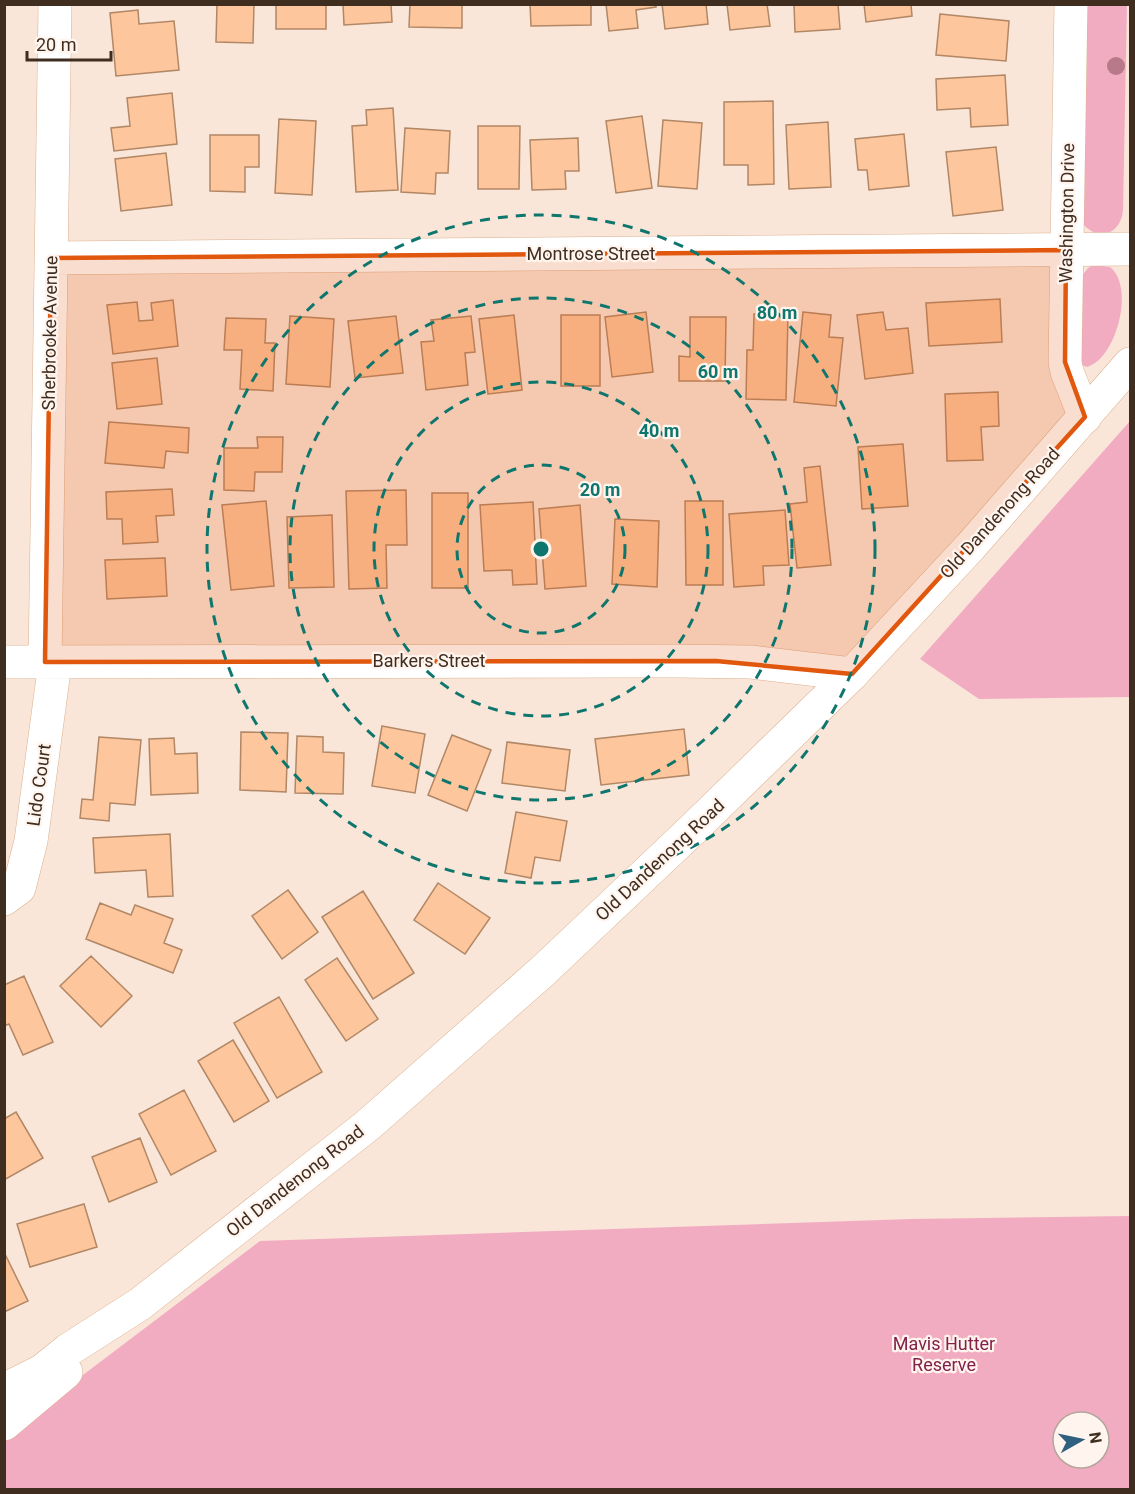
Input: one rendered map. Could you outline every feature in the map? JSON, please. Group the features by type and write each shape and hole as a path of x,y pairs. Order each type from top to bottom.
{"street":[{"name":"Sherbrooke Avenue","path":"50,662 51,258 55,4"},
{"name":"Washington Drive","path":"1071,4 1065,362 1085,417"},
{"name":"Montrose Street","path":"51,258 1131,249"},
{"name":"Old Dandenong Road","path":"4,1390 42,1371 68,1350 140,1305 368,1125 544,970 852,674 971,546 1131,364"},
{"name":"Barkers Street","path":"4,662 706,661 751,662 852,674"},
{"name":"Lido Court","path":"4,899 20,888 31,841 50,662"},
{"name":"Old Dandenong Road","path":"4,1424 107,1339 140,1305"}],"highlighted area":[{"path":"1066,250 1065,362 1085,417 852,674 716,661 45,662 51,258"}],"green space":[{"path":"1083,5 1127,5 1123,210 1114,230 1103,234 1090,230 1083,224"},
{"path":"1093,265 1110,267 1117,276 1122,305 1114,336 1107,350 1098,361 1087,367 1079,364 1081,277"},
{"path":"1130,421 1130,697 979,699 920,659"},
{"name":"Mavis Hutter Reserve","path":"1130,1216 1130,1489 5,1490 5,1434 260,1241 911,1219"}],"building":[{"path":"217,4 254,4 253,43 216,42"},
{"path":"276,4 326,4 326,29 276,29"},
{"path":"343,4 391,4 392,22 344,25"},
{"path":"410,4 462,4 462,28 409,27"},
{"path":"530,4 591,4 591,25 531,26"},
{"path":"606,4 656,4 656,7 636,10 638,28 609,31"},
{"path":"662,4 706,4 708,24 665,29"},
{"path":"727,4 767,4 770,26 730,30"},
{"path":"794,4 838,4 840,29 795,32"},
{"path":"864,4 911,4 912,16 866,22"},
{"path":"138,10 139,24 174,21 179,70 116,76 110,13"},
{"path":"940,14 1009,21 1006,61 936,55"},
{"path":"1005,75 1008,125 971,127 970,108 937,110 936,79"},
{"path":"172,93 177,144 114,151 111,128 130,126 127,98"},
{"path":"773,101 774,184 748,185 748,165 724,165 724,102"},
{"path":"393,108 398,190 356,192 352,126 367,125 366,110"},
{"path":"642,116 652,188 616,193 606,121"},
{"path":"279,119 316,121 312,195 275,193"},
{"path":"663,120 702,123 697,189 658,186"},
{"path":"828,122 831,187 789,189 786,125"},
{"path":"478,126 520,126 519,189 478,189"},
{"path":"405,128 450,131 448,173 436,173 435,194 401,192"},
{"path":"904,134 909,186 869,190 867,170 858,170 855,139"},
{"path":"210,135 259,135 259,167 245,167 245,192 210,191"},
{"path":"578,138 579,171 565,171 566,189 532,190 530,140"},
{"path":"996,147 1003,210 953,216 946,152"},
{"path":"166,153 172,205 121,211 115,159"},
{"path":"1000,299 1002,342 929,346 926,303"},
{"path":"173,300 178,346 113,354 107,305 137,302 139,321 153,320 151,303"},
{"path":"646,312 653,372 612,377 605,317"},
{"path":"803,312 831,315 829,337 843,338 836,406 794,402"},
{"path":"883,312 886,330 908,328 913,373 865,379 857,315"},
{"path":"754,314 788,315 786,400 746,399 747,350 753,350"},
{"path":"514,315 522,390 488,394 479,319"},
{"path":"561,315 600,315 600,386 561,386"},
{"path":"290,316 334,319 330,387 286,384"},
{"path":"396,316 403,373 355,378 348,321"},
{"path":"471,316 475,352 465,353 468,385 426,390 421,342 434,341 431,320"},
{"path":"690,317 726,317 725,381 679,381 679,356 690,357"},
{"path":"226,318 266,319 265,343 275,343 273,391 240,389 242,350 224,350"},
{"path":"157,358 162,404 117,409 112,363"},
{"path":"998,392 999,426 981,427 983,460 947,461 945,394"},
{"path":"109,422 189,428 188,453 166,451 164,468 105,463"},
{"path":"257,437 283,437 282,472 255,472 254,491 224,490 224,448 258,448"},
{"path":"903,444 908,506 862,509 858,447"},
{"path":"820,466 831,565 797,568 790,504 807,502 804,468"},
{"path":"172,489 174,515 156,516 158,542 123,544 122,519 107,519 106,492"},
{"path":"406,490 407,545 386,545 387,588 349,589 346,491"},
{"path":"432,493 468,493 468,588 432,588"},
{"path":"266,501 274,586 231,590 222,505"},
{"path":"685,501 723,501 723,585 686,585"},
{"path":"533,502 537,584 513,585 512,570 484,571 480,505"},
{"path":"580,505 586,586 545,589 539,509"},
{"path":"785,510 789,565 763,566 764,585 734,587 729,514"},
{"path":"332,515 334,587 289,588 287,517"},
{"path":"615,519 659,521 657,587 612,584"},
{"path":"165,558 167,596 107,599 105,560"},
{"path":"382,726 425,734 415,793 372,786"},
{"path":"684,729 689,775 601,785 595,739"},
{"path":"241,732 288,733 286,792 240,790"},
{"path":"452,735 491,750 467,811 428,795"},
{"path":"297,736 323,737 323,752 344,753 343,794 295,793"},
{"path":"99,737 141,740 135,805 110,803 109,821 80,818 82,799 93,800"},
{"path":"174,738 175,754 197,753 198,793 151,795 149,739"},
{"path":"507,742 570,750 565,791 502,783"},
{"path":"516,812 567,821 560,861 535,857 531,878 505,873"},
{"path":"170,834 173,896 148,897 146,870 95,873 93,838"},
{"path":"438,883 490,918 465,954 414,920"},
{"path":"288,890 318,932 282,959 252,916"},
{"path":"363,891 414,973 373,999 322,917"},
{"path":"100,903 131,915 135,905 173,919 164,943 182,950 173,973 86,939"},
{"path":"91,956 132,996 101,1027 60,986"},
{"path":"337,958 378,1019 346,1041 305,980"},
{"path":"24,976 53,1042 23,1055 9,1024 4,1026 4,985"},
{"path":"279,997 322,1072 277,1098 234,1023"},
{"path":"233,1040 269,1101 234,1122 198,1061"},
{"path":"184,1090 216,1151 171,1175 139,1114"},
{"path":"16,1112 43,1158 4,1180 4,1119"},
{"path":"140,1138 157,1182 109,1202 92,1157"},
{"path":"84,1204 97,1247 30,1267 17,1224"},
{"path":"4,1252 28,1301 4,1312"}]}
